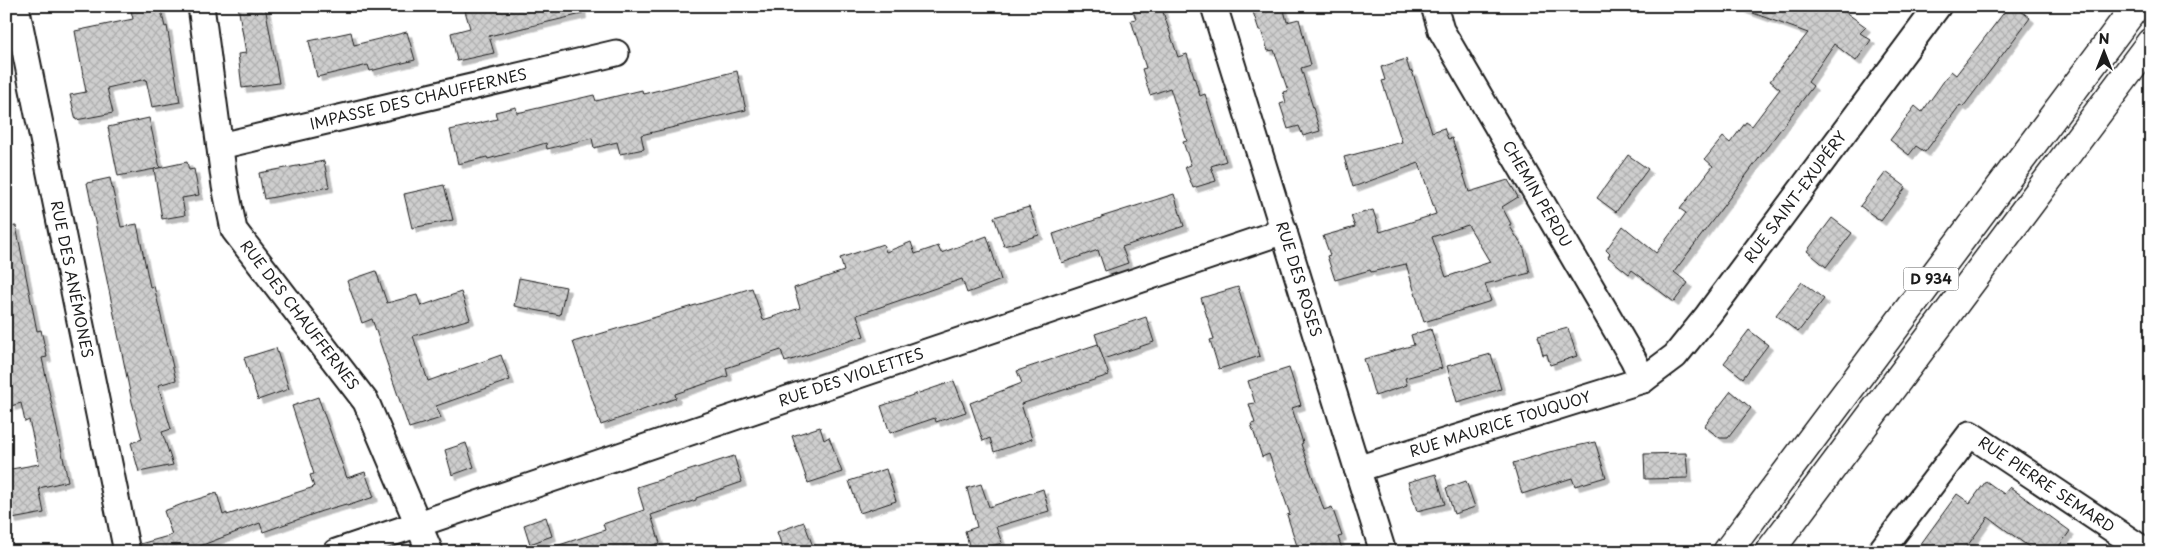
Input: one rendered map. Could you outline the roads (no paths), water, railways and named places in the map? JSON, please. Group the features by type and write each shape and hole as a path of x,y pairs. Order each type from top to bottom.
{"highway":[{"name":"D 934","path":"1727,552 2136,6"},
{"name":"D 934","path":"1769,552 2151,42"}],"street":[{"name":"RUE DES ANÉMONES","path":"16,6 127,552"},
{"name":"RUE DES CHAUFFERNES","path":"201,6 224,186 234,230 366,402 430,552"},
{"name":"RUE DES ROSES","path":"1214,6 1384,552"},
{"name":"CHEMIN PERDU","path":"1434,6 1441,30 1628,350 1643,380"},
{"name":"RUE SAINT-EXUPÉRY","path":"1643,380 1675,356 1708,315 1938,6"},
{"name":"IMPASSE DES CHAUFFERNES","path":"220,146 616,53"},
{"name":"RUE DES VIOLETTES","path":"336,552 1284,231"},
{"name":"RUE MAURICE TOUQUOY","path":"1357,468 1643,380"},
{"name":"RUE PIERRE SEMARD","path":"1880,552 1970,434 2146,552"}]}
